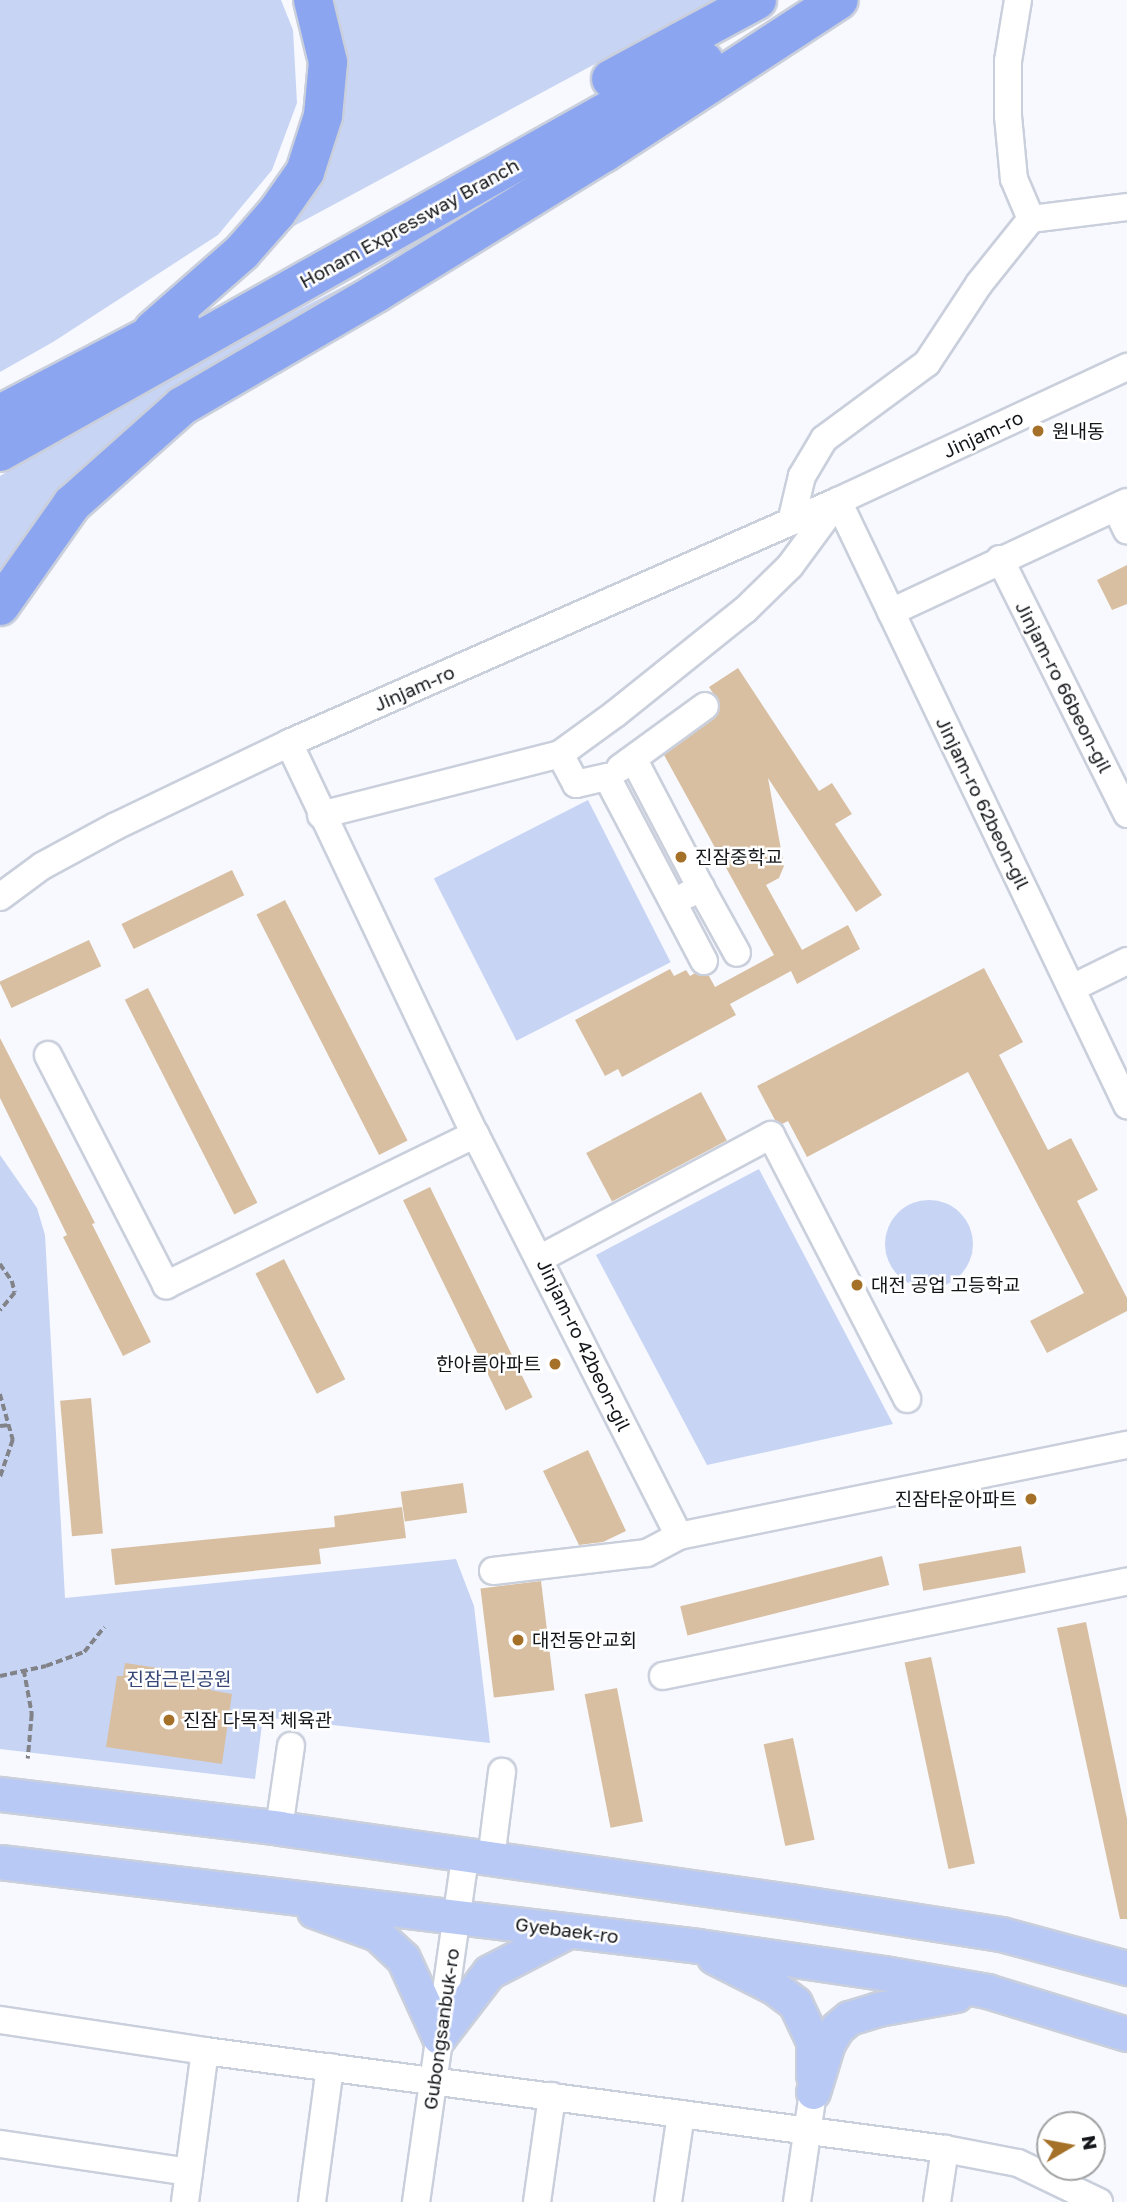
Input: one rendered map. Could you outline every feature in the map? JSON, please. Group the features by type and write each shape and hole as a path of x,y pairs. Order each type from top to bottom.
{"highway":[{"path":"136,345 242,252 277,212 305,172 323,117 328,62 313,0"},
{"name":"Honam Expressway Branch","path":"0,414 136,345 757,0"},
{"name":"Honam Expressway Branch","path":"0,452 622,103 821,0"},
{"path":"0,606 72,504 182,406 376,293 604,153 839,0"}],"main road":[{"path":"0,1794 279,1828 1000,1934 1127,1968"},
{"name":"Gyebaek-ro","path":"1,1862 698,1946 987,1991 1127,2034"},
{"path":"281,1894 329,1919 377,1934 403,1958 439,2036 489,1972 568,1931"},
{"path":"698,1946 725,1965 775,1988 795,2003 813,2041 814,2091"},
{"path":"814,2091 828,2043 837,2028 849,2018 912,2002 987,1991"}],"street":[{"path":"1018,0 1008,61 1008,116 1014,179 1031,219"},
{"path":"791,522 802,477 824,439 927,363 979,284 1031,219 1127,207"},
{"name":"Jinjam-ro","path":"0,897 42,866 116,826 289,743 838,501 1127,367"},
{"name":"Jinjam-ro","path":"321,815 560,754 615,714 745,610 790,566 838,501"},
{"name":"Jinjam-ro 62beon-gil","path":"838,501 1127,1105"},
{"path":"891,612 1000,559 1123,514"},
{"name":"Jinjam-ro 66beon-gil","path":"1000,559 1127,814"},
{"path":"560,754 576,784 607,777 705,706"},
{"name":"Jinjam-ro 42beon-gil","path":"289,743 475,1134 541,1258 679,1536"},
{"path":"634,760 737,953"},
{"path":"607,777 704,961"},
{"path":"674,903 701,888"},
{"path":"1072,988 1127,961"},
{"path":"47,1055 166,1285 475,1134"},
{"path":"541,1258 771,1135 907,1399"},
{"path":"493,1571 647,1553 679,1536 1127,1445"},
{"path":"663,1676 1127,1582"},
{"path":"279,1828 290,1746"},
{"name":"Gubongsanbuk-ro","path":"416,2202 457,1917 478,1857 502,1772"},
{"path":"0,2020 205,2051 945,2149 1018,2163 1062,2193 1099,2202"},
{"path":"185,2202 205,2051"},
{"path":"312,2202 330,2067"},
{"path":"797,2202 814,2091"},
{"path":"537,2202 552,2096"},
{"path":"668,2202 681,2114"},
{"path":"0,2144 189,2172"},
{"path":"937,2202 945,2149"}],"path":[{"path":"0,1264 12,1281 15,1293 2,1304 0,1311"},
{"path":"0,1394 13,1440 0,1478"},
{"path":"0,1426 10,1425"},
{"path":"0,1676 84,1652 104,1627"},
{"path":"24,1670 32,1714 28,1759"}],"green space":[{"path":"0,0 281,0 293,30 297,103 272,170 218,235 53,342 0,372"},
{"path":"333,0 714,0 279,234 344,50"},
{"path":"350,283 183,392 110,453 9,559 0,573 0,476 143,390"},
{"path":"588,800 671,962 516,1041 434,879"},
{"name":"진잠근린공원","path":"0,1155 37,1208 45,1235 65,1598 456,1559 474,1606 490,1743 263,1717 255,1779 0,1749"},
{"path":"759,1169 893,1424 707,1465 596,1255"},
{"path":"929,1200 954,1207 966,1219 973,1244 966,1269 954,1281 929,1288 904,1281 892,1269 885,1244 892,1219 904,1207"}],"building":[{"path":"1127,565 1127,604 1112,610 1097,580"},
{"path":"738,668 819,791 832,783 852,814 835,824 882,895 856,912 768,778 784,866 779,878 766,885 802,950 848,925 860,949 797,984 791,971 730,1004 736,1015 622,1077 618,1069 605,1076 575,1020 670,969 674,976 686,970 690,976 695,973 709,976 715,987 774,955 664,755 715,718 720,704 709,687"},
{"path":"232,870 244,895 134,949 121,924"},
{"path":"285,900 408,1141 379,1155 256,915"},
{"path":"89,940 101,966 12,1008 0,982"},
{"path":"984,968 1023,1042 999,1055 1048,1150 1071,1138 1098,1190 1077,1201 1127,1298 1127,1311 1047,1353 1030,1321 1084,1293 968,1072 807,1157 788,1121 782,1124 775,1120 757,1086"},
{"path":"148,988 257,1203 234,1215 125,1000"},
{"path":"0,1038 95,1223 92,1224 151,1342 123,1356 63,1237 67,1235 0,1098"},
{"path":"701,1092 727,1141 612,1202 586,1153"},
{"path":"430,1187 533,1397 506,1410 403,1200"},
{"path":"284,1259 345,1379 317,1394 255,1274"},
{"path":"91,1398 103,1533 72,1536 60,1401"},
{"path":"588,1450 626,1531 603,1542 579,1545 543,1471"},
{"path":"463,1483 467,1513 405,1521 401,1492"},
{"path":"402,1507 406,1538 319,1549 321,1564 115,1585 111,1549 335,1527 334,1516"},
{"path":"1021,1546 1026,1573 923,1591 919,1564"},
{"path":"882,1556 889,1585 687,1635 680,1606"},
{"name":"대전동안교회","path":"541,1581 554,1690 494,1698 480,1588"},
{"path":"1086,1622 1127,1819 1127,1919 1120,1919 1057,1628"},
{"path":"931,1657 975,1863 948,1869 905,1663"},
{"name":"진잠 다목적 체육관","path":"125,1663 212,1676 210,1690 232,1694 222,1764 106,1747 117,1676 123,1676"},
{"path":"617,1688 643,1822 611,1828 585,1694"},
{"path":"793,1738 815,1840 785,1846 764,1744"}],"place":[{"name":"원내동","path":"1038,431"},
{"name":"진잠중학교","path":"681,857"},
{"name":"대전 공업 고등학교","path":"857,1285"},
{"name":"한아름아파트","path":"555,1364"},
{"name":"진잠타운아파트","path":"1031,1499"},
{"name":"대전동안교회","path":"518,1640"},
{"name":"진잠 다목적 체육관","path":"169,1720"}]}
